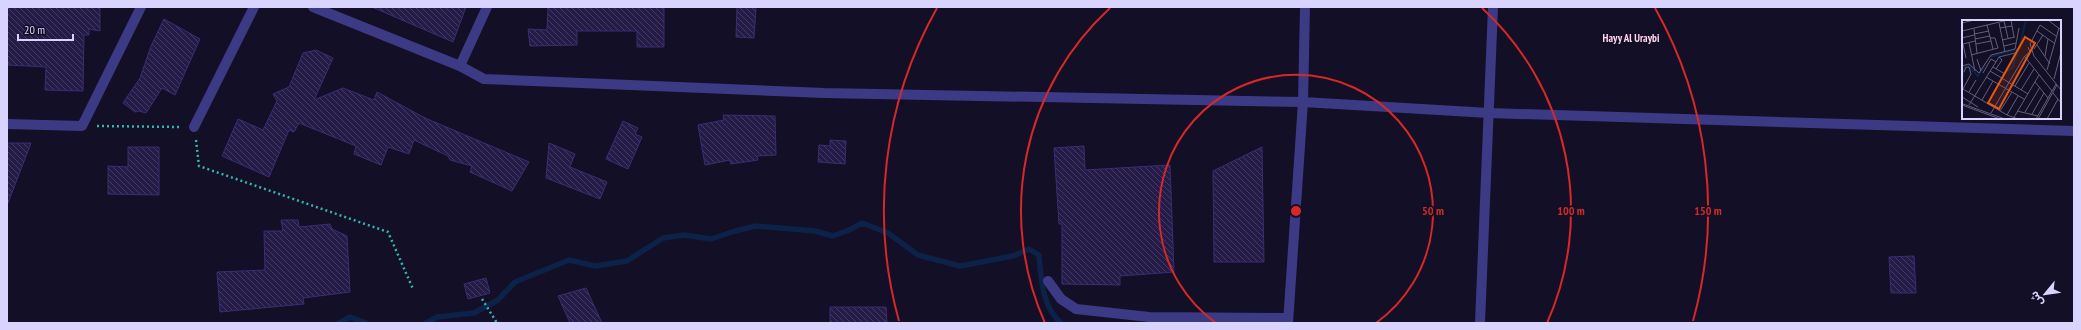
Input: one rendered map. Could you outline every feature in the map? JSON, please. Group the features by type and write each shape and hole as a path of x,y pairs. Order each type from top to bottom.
{"street":[{"path":"7,124 82,126 141,7"},
{"path":"194,127 254,7"},
{"path":"313,7 460,66 484,78 492,79 824,93 1303,102 1489,113 2074,131"},
{"path":"460,66 487,7"},
{"path":"1048,281 1061,299 1076,309 1149,320 1287,320 1303,102 1305,7"},
{"path":"1480,323 1493,7"}],"path":[{"path":"82,126 194,127 200,166 388,232 413,290"},
{"path":"482,299 497,323"}],"building":[{"path":"7,7 100,7 100,31 89,29 89,35 84,35 83,91 45,90 46,67 7,65"},
{"path":"372,7 466,7 453,42"},
{"path":"548,7 664,7 664,47 637,47 637,31 577,31 577,45 530,46 528,29 547,30"},
{"path":"737,7 756,7 754,38 736,37"},
{"path":"164,19 200,39 175,95 162,88 146,113 139,111 135,112 123,103 140,78 151,46"},
{"path":"316,50 333,58 314,100 343,88 374,100 377,92 425,118 529,162 512,191 470,172 472,166 450,160 448,156 414,140 409,154 388,147 381,165 354,154 356,146 299,123 294,132 289,130 269,177 222,156 238,119 263,130 277,101 273,94 289,87 303,53"},
{"path":"723,115 775,116 776,155 757,156 758,160 731,164 730,160 705,165 698,125 724,120"},
{"path":"623,121 638,128 635,134 642,137 628,169 606,159"},
{"path":"830,140 846,141 845,164 818,162 819,145 830,146"},
{"path":"7,143 31,143 8,203 7,202"},
{"path":"549,143 575,154 570,167 607,182 600,199 546,178"},
{"path":"1084,146 1085,170 1170,165 1174,272 1120,276 1120,285 1062,284 1062,224 1059,224 1054,148"},
{"path":"128,147 159,147 159,195 108,194 108,166 128,167"},
{"path":"1262,147 1264,262 1214,262 1213,171"},
{"path":"281,220 298,220 299,227 330,224 332,229 347,236 350,292 303,298 304,304 220,312 217,272 265,270 264,231 283,231"},
{"path":"1914,256 1916,293 1891,293 1889,257"},
{"path":"486,278 490,293 468,299 464,284"},
{"path":"586,288 602,323 570,323 558,296"},
{"path":"830,307 886,307 887,323 830,323"}],"waterway":[{"path":"426,323 437,317 474,313 498,300 515,282 569,260 595,266 627,261 663,238 684,235 711,239 756,226 815,231 833,236 862,223 888,233 918,255 960,266 1013,256 1029,249 1039,255 1046,301 1050,309 1061,323"},
{"path":"339,323 350,317 366,323"}],"district":[{"name":"Hayy Al Uraybi","path":"1631,38"}]}
